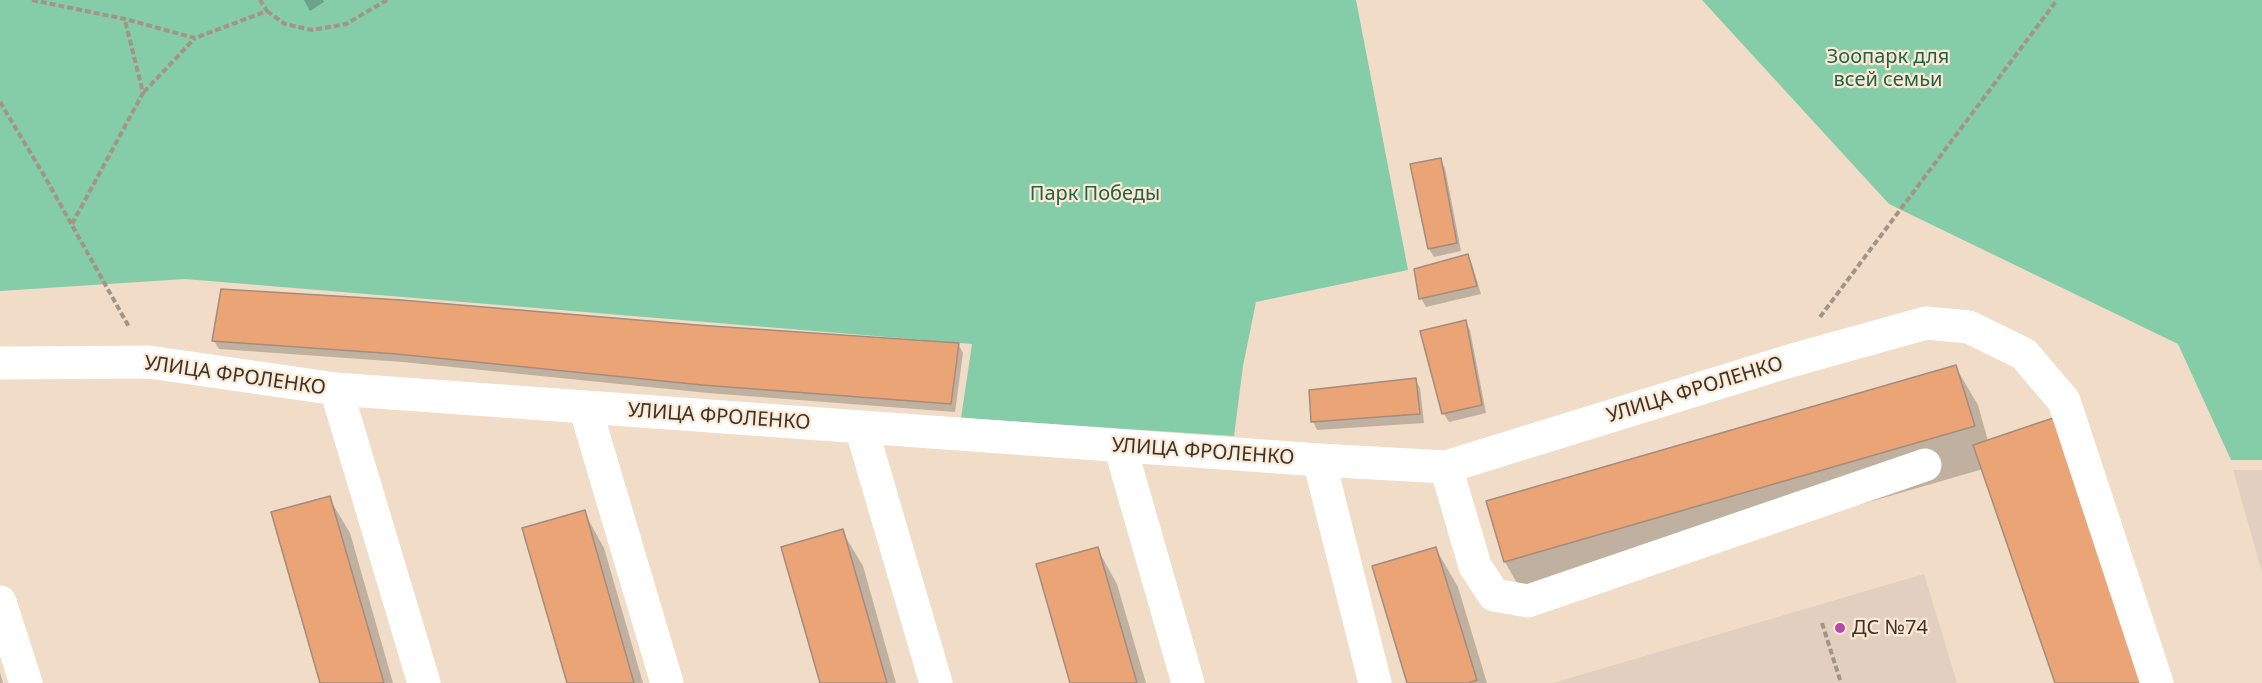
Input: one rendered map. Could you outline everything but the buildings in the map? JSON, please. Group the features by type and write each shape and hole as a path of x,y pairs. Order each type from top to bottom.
{"street":[{"name":"УЛИЦА ФРОЛЕНКО","path":"0,363 149,362 336,389 1446,468 1786,362 1926,322 1969,327 2024,354 2064,401 2157,683"},
{"path":"336,389 424,683"},
{"path":"585,407 668,683"},
{"path":"861,427 936,683"},
{"path":"1120,446 1188,683"},
{"path":"1319,460 1375,683"},
{"path":"1446,468 1475,566 1494,595 1528,602 1925,465"},
{"path":"0,602 26,683"}],"path":[{"path":"32,0 195,38"},
{"path":"260,0 267,11 285,24 312,30 346,24 387,0"},
{"path":"1786,362 2056,0"},
{"path":"72,224 143,93 195,38 267,11"},
{"path":"125,20 143,93"},
{"path":"0,102 72,224 149,362"},
{"path":"1822,623 1841,683"}],"shaded area":[{"path":"2233,470 2262,470 2262,572"},
{"name":"ДС №74","path":"1924,574 1957,683 1553,683"}],"green space":[{"name":"Парк Победы","path":"0,0 1356,0 1408,270 1256,302 1243,366 1234,436 961,418 972,344 185,279 0,291"},
{"name":"Зоопарк для всей семьи","path":"1702,0 2262,0 2262,460 2231,460 2178,344 1889,204"}],"place":[{"name":"ДС №74","path":"1840,628"}]}
